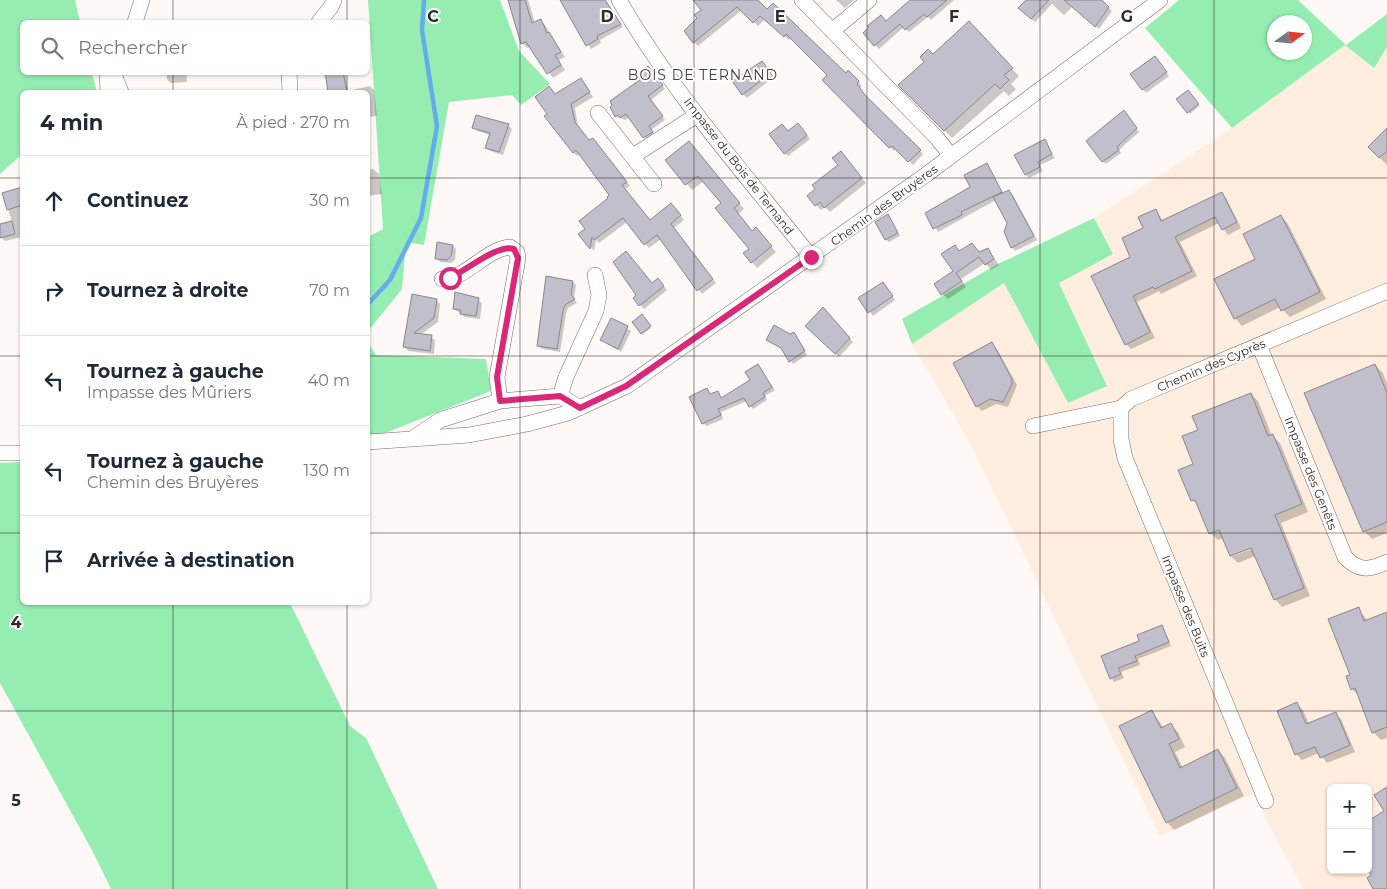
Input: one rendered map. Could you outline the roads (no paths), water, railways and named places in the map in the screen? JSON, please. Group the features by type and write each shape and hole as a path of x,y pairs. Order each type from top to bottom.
{"street":[{"path":"136,20 142,0"},
{"path":"321,20 332,7 334,0"},
{"name":"Impasse du Bois de Ternand","path":"619,0 634,27 697,115 811,257"},
{"path":"802,0 937,138 952,156"},
{"path":"832,31 869,0"},
{"name":"Chemin des Bruyères","path":"370,442 410,440 499,430 568,414 626,386 952,156 1160,0"},
{"path":"107,75 108,90"},
{"path":"114,75 120,90"},
{"path":"290,75 290,90"},
{"path":"598,113 654,184"},
{"path":"633,156 697,115"},
{"path":"442,279 462,273 498,250 510,247 517,252 518,258 497,377 500,401"},
{"path":"560,396 566,377 596,311 600,295 596,275"},
{"name":"Chemin des Cyprès","path":"1033,426 1121,408 1131,399 1387,291"},
{"name":"Impasse des Genêts","path":"1259,345 1345,558 1353,566 1366,569 1387,562"},
{"path":"410,440 440,420 500,401 560,396 580,408"},
{"name":"Impasse des Buits","path":"1121,408 1121,439 1125,458 1266,801"},
{"path":"0,453 20,453"}],"waterway":[{"path":"370,302 390,280 421,218 437,126 422,30 424,0"}],"district":[{"name":"BOIS DE TERNAND","path":"703,75"}]}
